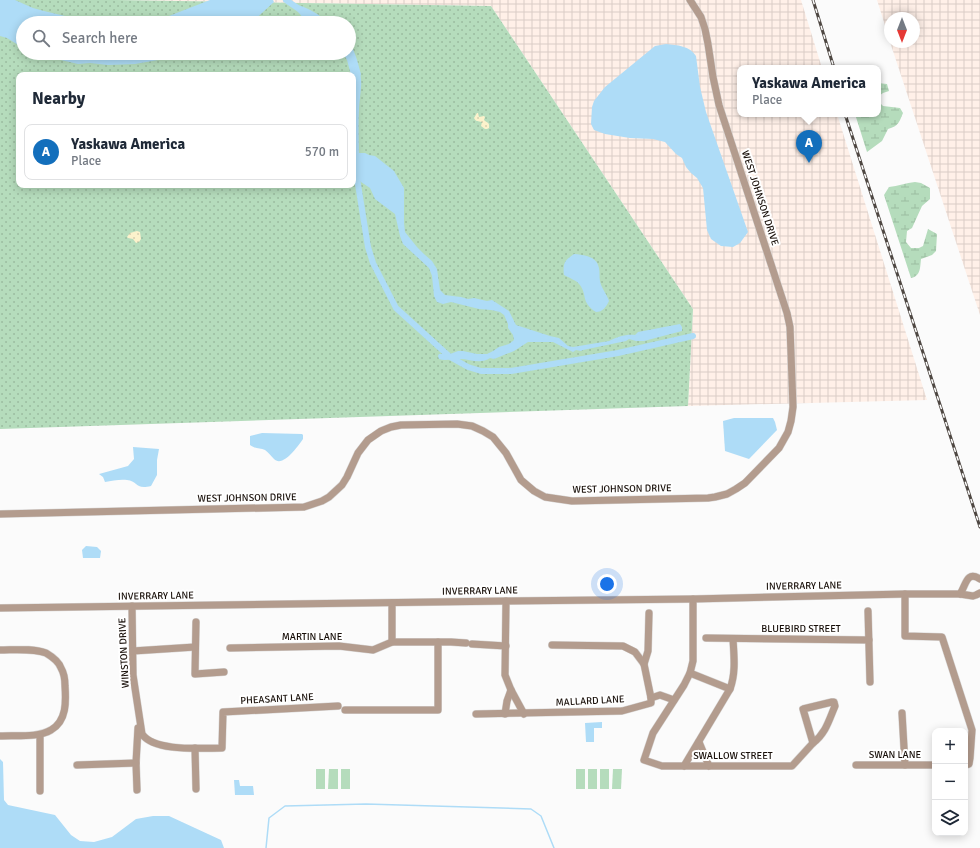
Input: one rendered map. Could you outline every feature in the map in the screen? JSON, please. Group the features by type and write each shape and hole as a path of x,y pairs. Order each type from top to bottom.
{"street":[{"name":"WEST JOHNSON DRIVE","path":"0,514 304,507 322,501 342,485 358,453 368,440 381,431 401,425 457,424 472,426 483,431 493,437 500,445 521,480 544,497 572,501 708,498 727,494 745,483 779,448 788,432 793,407 790,327 781,293 719,105 712,77 705,29 690,0"},
{"path":"960,594 963,590 965,582 969,578 974,577 980,579"},
{"path":"906,594 905,636 942,637 972,730 970,758 968,764"},
{"name":"INVERRARY LANE","path":"0,608 693,599 906,594 960,594 979,596"},
{"path":"552,645 623,646 635,652 644,664 651,698 660,695 674,700 690,673 693,661 693,599"},
{"path":"476,714 524,714 505,675 506,601"},
{"path":"392,603 392,642"},
{"name":"WINSTON DRIVE","path":"132,606 133,675 142,734 144,738 151,742 178,748 222,748"},
{"path":"868,611 870,682"},
{"path":"644,664 648,651 649,612"},
{"path":"196,622 196,674 224,672"},
{"name":"BLUEBIRD STREET","path":"706,638 869,640"},
{"path":"684,766 730,690 733,682 734,670 733,639"},
{"name":"MARTIN LANE","path":"230,648 339,646 373,650 392,642 451,642 506,646"},
{"path":"346,710 438,710 438,642"},
{"path":"133,652 196,647"},
{"path":"0,650 37,650 54,659 61,666 64,677 66,698 65,710 62,718 52,730 40,735 0,736"},
{"path":"690,673 730,690"},
{"path":"505,714 507,701 511,690"},
{"name":"MALLARD LANE","path":"524,714 622,711 650,703 651,698"},
{"name":"SWALLOW STREET","path":"674,700 653,733 644,760 662,766 792,766 813,743 820,738 835,706 834,702 803,709 813,743"},
{"name":"PHEASANT LANE","path":"222,748 223,712 338,706"},
{"path":"902,713 905,765"},
{"path":"137,790 136,763 139,716"},
{"path":"40,735 40,791"},
{"path":"699,742 709,766"},
{"path":"195,748 196,789"},
{"path":"77,765 136,763"},
{"name":"SWAN LANE","path":"856,765 932,765"}],"shaded area":[{"path":"117,0 801,0 821,65 737,65 737,117 838,117 927,400 688,406 693,309 491,6"},
{"path":"877,0 980,0 980,315 892,48 920,48 920,12 884,12 884,22"}],"green space":[{"path":"0,0 117,0 491,6 693,309 688,406 0,429"},
{"path":"881,83 887,84 889,91 881,94"},
{"path":"881,104 883,106 900,108 903,113 897,125 888,129 882,141 867,152 856,117 881,117"},
{"path":"915,182 921,183 930,188 930,199 922,206 912,228 907,231 906,242 911,248 919,248 923,246 928,229 937,234 936,251 932,255 921,259 920,268 917,275 911,278 884,195 889,187"},
{"path":"316,769 325,769 325,789 316,789"},
{"path":"329,769 338,769 338,789 328,789"},
{"path":"341,769 350,769 350,789 341,789"},
{"path":"576,769 585,769 585,789 576,789"},
{"path":"588,769 597,769 597,789 588,789"},
{"path":"600,769 609,769 609,789 600,789"},
{"path":"613,769 622,769 621,789 612,789"}],"sand":[{"path":"477,113 479,117 485,117 484,120 489,124 489,128 485,129 481,126 482,122 477,121 474,118"},
{"path":"137,231 140,232 141,239 136,243 133,239 127,237 130,233"}],"water":[{"path":"0,0 15,0 33,8 66,16 16,16 16,44 7,38 0,36"},
{"path":"210,0 273,0 274,2 259,16 169,16"},
{"path":"297,5 302,6 319,16 301,16 295,8"},
{"path":"666,44 687,48 696,56 700,87 706,112 748,232 740,243 733,247 721,246 711,239 707,230 703,188 697,178 686,167 682,158 665,142 653,139 630,138 605,134 594,130 591,124 592,107 594,101 605,87 655,46"},
{"path":"356,58 361,74 360,76 356,76 356,72 350,72 347,60 356,60"},
{"path":"61,60 158,60 135,64 78,64"},
{"path":"356,153 365,153 375,156 394,171 404,188 405,232 417,247 432,261 437,269 440,290 445,295 468,299 474,298 487,301 492,300 509,311 516,325 559,338 568,346 573,347 609,341 622,336 635,335 638,332 680,324 682,331 644,341 629,339 626,341 581,351 576,350 573,352 553,342 528,342 514,351 494,359 490,358 478,361 439,359 439,354 450,354 458,351 487,354 499,347 509,344 514,340 513,335 508,328 504,315 500,312 479,309 451,302 443,304 437,302 434,296 432,276 429,268 403,244 395,214 375,199 370,188 356,176"},
{"path":"574,254 590,257 598,264 601,284 609,301 601,311 596,312 591,308 586,301 582,288 579,284 564,275 565,263"},
{"path":"734,418 773,418 777,430 749,459 725,451 723,421"},
{"path":"262,433 302,434 303,439 290,455 282,461 278,461 265,450 250,445 250,436"},
{"path":"133,447 159,449 157,475 151,486 142,487 131,481 124,480 105,482 103,477 99,474 128,466 134,459"},
{"path":"86,546 97,547 101,551 100,558 83,558 82,550"},
{"path":"602,722 602,728 594,728 594,742 586,742 585,723"},
{"path":"0,759 3,762 4,800 8,805 55,815 71,835 80,841 94,842 112,837 136,819 153,816 169,816 221,840 224,848 0,848"},
{"path":"234,780 239,780 240,786 253,786 254,795 235,795"}],"waterway":[{"path":"286,0 302,11"},
{"path":"356,70 358,85 356,105 356,160"},
{"path":"357,169 357,178 368,247 373,263 396,308 450,357 468,367 481,371 511,371 618,353 693,336"},
{"path":"266,848 269,818 285,806 366,804 531,809 541,816 554,848"}],"railway":[{"path":"813,0 833,65"},
{"path":"846,117 980,527"}],"place":[{"name":"Yaskawa America","path":"809,163"}]}
